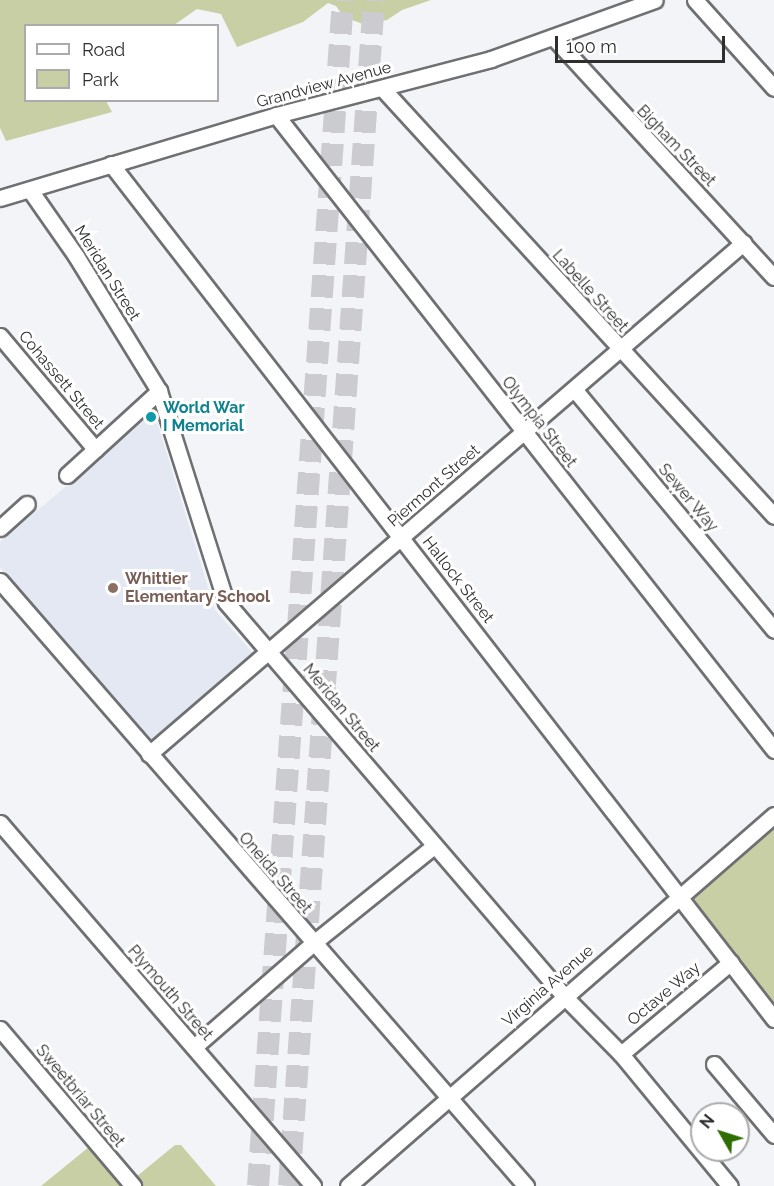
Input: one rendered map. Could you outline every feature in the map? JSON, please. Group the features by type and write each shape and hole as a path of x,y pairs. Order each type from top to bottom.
{"street":[{"name":"Grandview Avenue","path":"0,198 276,115 382,88 553,37 655,0"},
{"path":"695,0 774,88"},
{"name":"Bigham Street","path":"553,37 774,277"},
{"name":"Labelle Street","path":"382,88 619,351 774,516"},
{"name":"Olympia Street","path":"276,115 774,750"},
{"name":"Hallock Street","path":"111,164 774,1019"},
{"name":"Meridan Street","path":"30,190 76,256 159,391 226,602 564,996 621,1054 730,1186"},
{"name":"Piermont Street","path":"149,754 403,538 743,243"},
{"name":"Cohassett Street","path":"0,336 95,448"},
{"name":"Sewer Way","path":"574,388 774,630"},
{"path":"67,475 159,391"},
{"path":"0,528 27,504"},
{"name":"Oneida Street","path":"0,581 312,944 526,1186"},
{"name":"Virginia Avenue","path":"348,1186 447,1097 774,815"},
{"name":"Plymouth Street","path":"0,823 313,1186"},
{"path":"194,1047 312,944 434,846"},
{"name":"Octave Way","path":"621,1054 731,962"},
{"name":"Sweetbriar Street","path":"0,1029 133,1186"},
{"path":"714,1064 774,1135"}],"shaded area":[{"name":"Whittier Elementary School","path":"154,412 215,610 254,654 152,743 0,567 0,542"}],"green space":[{"path":"0,0 431,0 402,10 387,20 363,24 344,17 336,6 328,3 303,22 237,47 221,14 197,9 175,24 24,24 24,102 107,102 112,112 6,141 0,128"},
{"path":"774,828 774,1006 692,898"},
{"path":"100,1138 136,1177 175,1145 181,1145 216,1186 41,1186"}],"tunnel":[{"path":"258,1186 343,0"},
{"path":"289,1186 374,0"}],"place":[{"name":"World War I Memorial","path":"151,417"},
{"name":"Whittier Elementary School","path":"113,588"}]}
